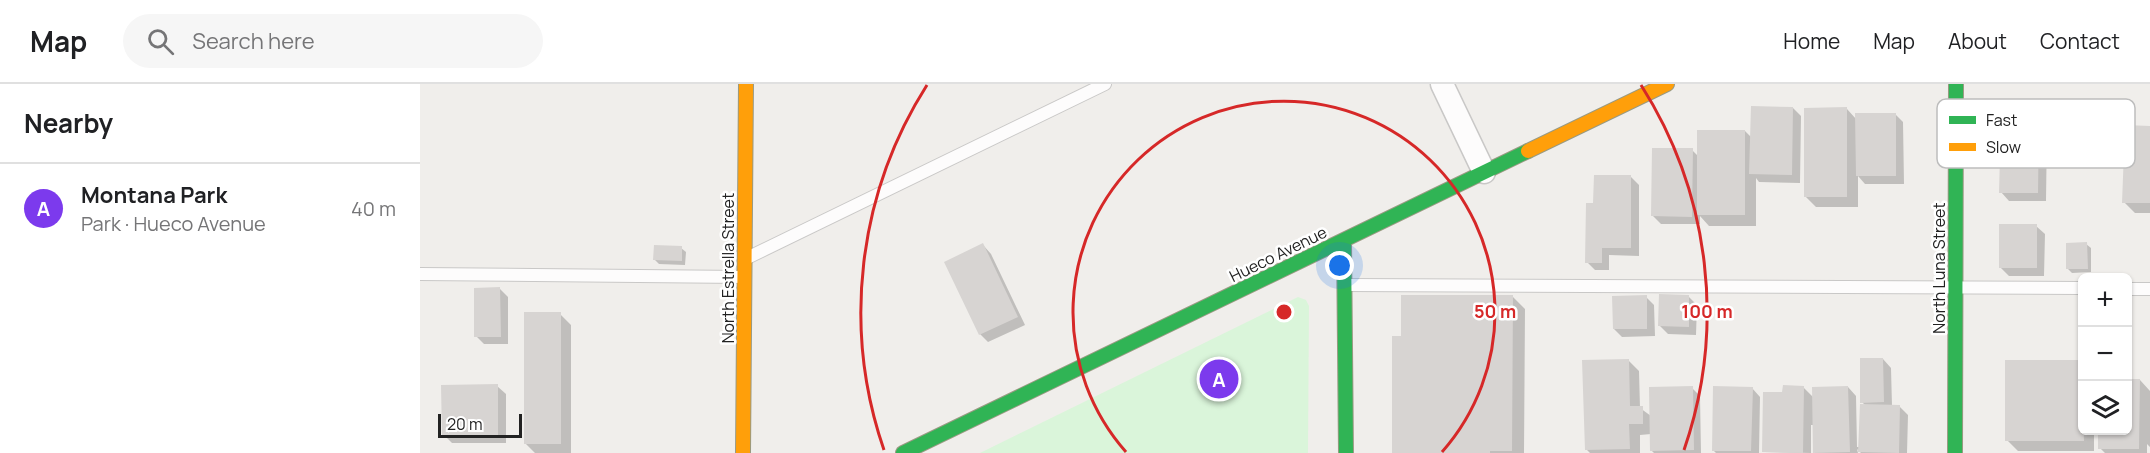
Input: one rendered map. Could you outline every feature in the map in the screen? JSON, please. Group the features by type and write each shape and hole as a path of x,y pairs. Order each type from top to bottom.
{"street":[{"name":"North Estrella Street","path":"743,453 746,84"},
{"path":"1442,84 1484,172"},
{"name":"Hueco Avenue","path":"903,453 1667,84"},
{"name":"North Luna Street","path":"1956,84 1956,99"},
{"name":"North Luna Street","path":"1955,453 1956,168"},
{"path":"1344,241 1346,453"}],"lane":[{"path":"744,260 1105,84"},
{"path":"420,274 744,277"},
{"path":"1344,285 2078,288"},
{"path":"2132,289 2150,289"}],"green space":[{"path":"1298,297 1306,300 1309,306 1308,453 980,453"}],"building":[{"path":"1751,106 1793,107 1792,175 1749,174"},
{"path":"1847,107 1847,197 1804,197 1804,108"},
{"path":"1855,113 1896,113 1896,176 1856,176"},
{"path":"2135,125 2150,126 2150,203 2122,203 2123,168 2135,168"},
{"path":"1697,130 1745,130 1745,215 1697,215"},
{"path":"1652,148 1693,148 1692,217 1651,216"},
{"path":"2000,168 2038,168 2038,193 1999,193"},
{"path":"1594,175 1631,175 1631,248 1602,248 1602,263 1585,263 1586,203 1593,203"},
{"path":"1999,224 2037,224 2037,268 1999,268"},
{"path":"2087,242 2088,269 2066,269 2066,243"},
{"path":"983,243 1018,317 979,335 944,262"},
{"path":"654,245 682,246 682,261 653,260"},
{"path":"500,287 501,337 474,337 474,288"},
{"path":"1659,294 1689,295 1689,327 1658,326"},
{"path":"1401,295 1513,295 1512,451 1392,453 1392,336 1401,336"},
{"path":"1647,295 1647,329 1613,329 1612,296"},
{"path":"524,312 561,312 561,444 524,444"},
{"path":"1860,358 1883,358 1884,402 1860,403"},
{"path":"1629,359 1630,406 1643,406 1643,424 1629,424 1630,449 1585,450 1582,360"},
{"path":"2005,360 2078,360 2078,435 2084,435 2084,441 2005,441"},
{"path":"2132,379 2140,379 2139,449 2098,449 2098,435 2132,435"},
{"path":"498,384 498,435 442,436 441,385"},
{"path":"1783,385 1804,386 1803,453 1762,452 1763,392 1782,392"},
{"path":"1693,386 1694,450 1650,451 1649,387"},
{"path":"1713,386 1753,387 1751,451 1712,451"},
{"path":"1848,386 1850,452 1813,453 1812,387"},
{"path":"1860,404 1900,405 1899,453 1858,452"}],"traffic: fast":[{"path":"1956,84 1956,99"},
{"path":"903,453 1528,151"},
{"path":"1955,453 1956,168"},
{"path":"1344,241 1346,453"}],"traffic: slow":[{"path":"743,453 746,84"},
{"path":"1528,151 1667,84"}],"place":[{"name":"Montana Park","path":"1219,379"}]}
